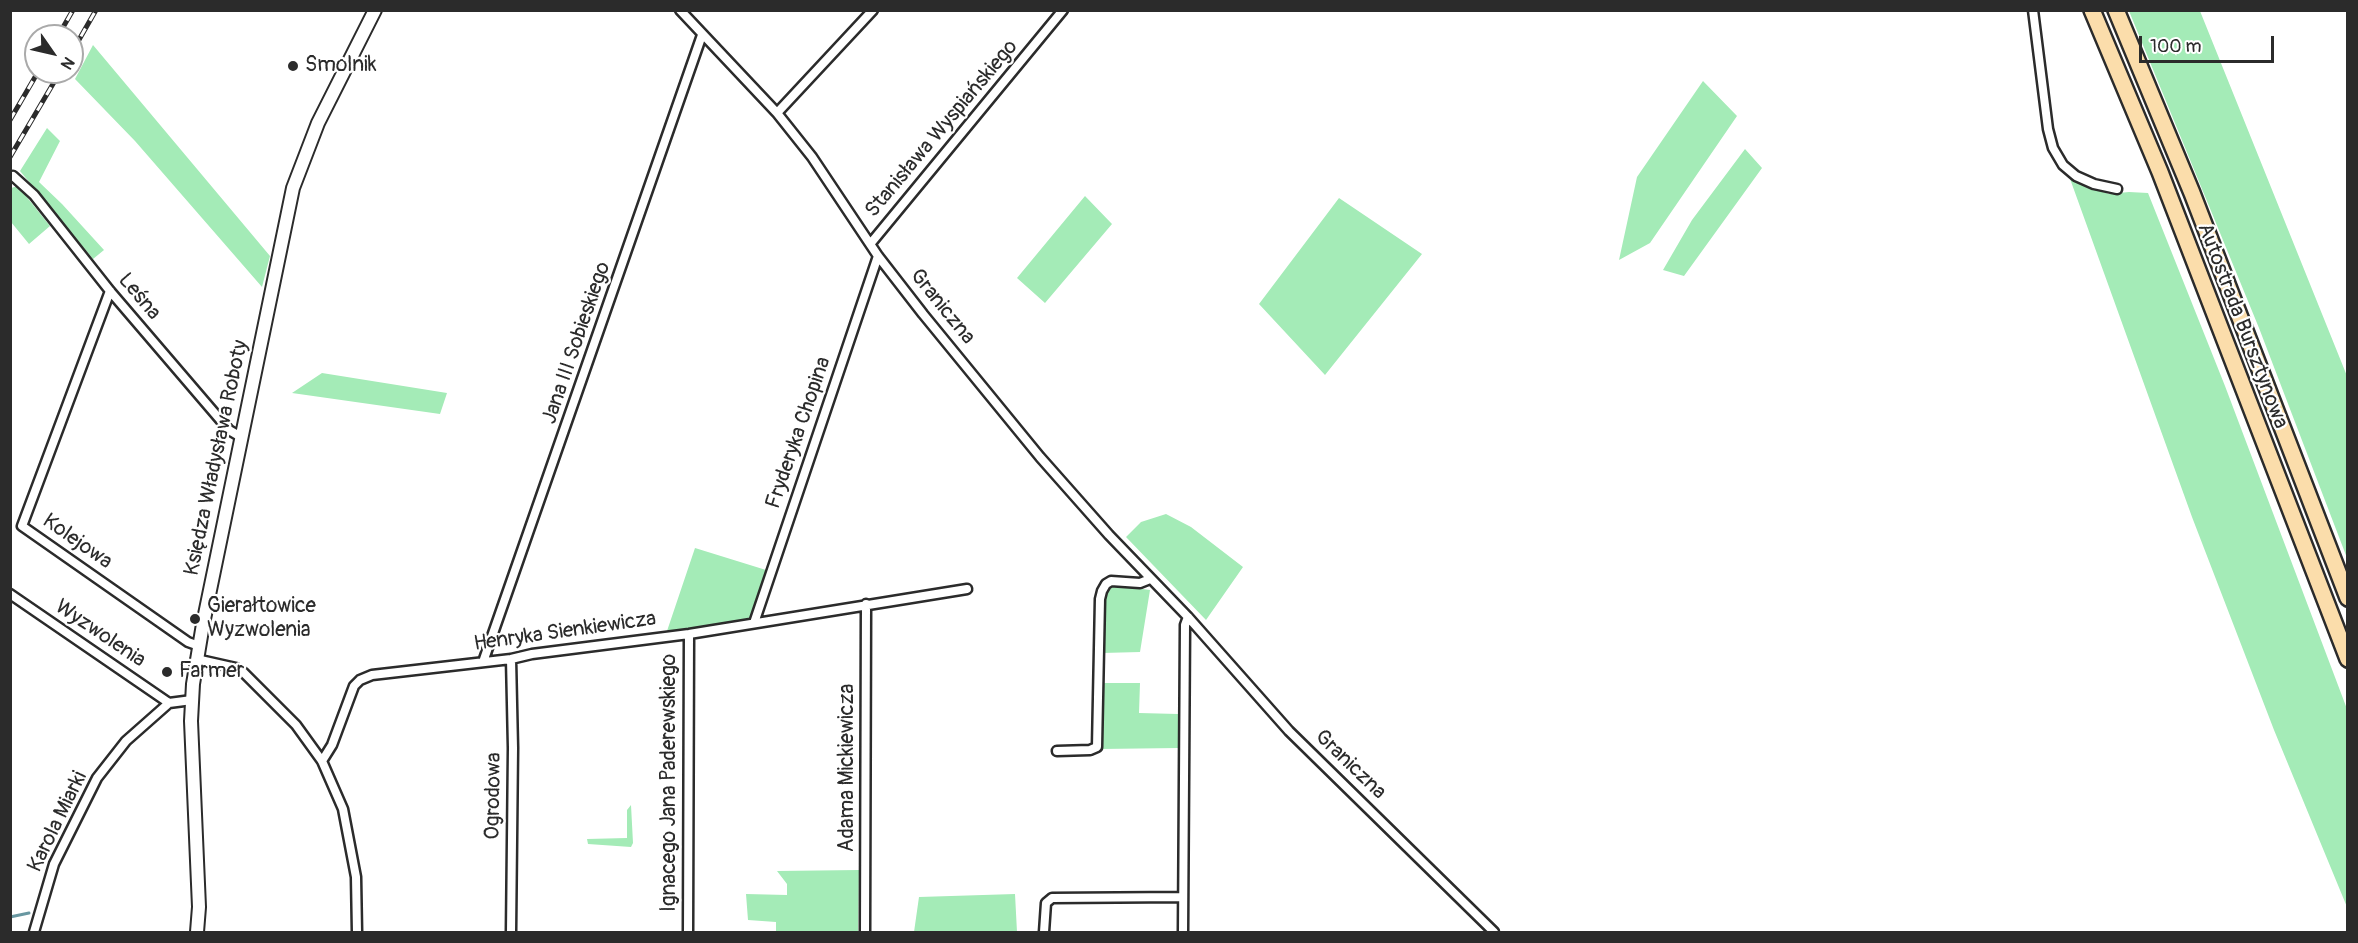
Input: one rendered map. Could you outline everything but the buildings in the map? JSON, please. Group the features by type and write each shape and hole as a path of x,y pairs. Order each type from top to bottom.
{"highway":[{"name":"Autostrada Bursztynowa","path":"2092,10 2160,172 2348,659"},
{"name":"Autostrada Bursztynowa","path":"2116,10 2192,193 2348,598"}],"main road":[{"name":"Księdza Władysława Roboty","path":"198,933 192,700 196,659 293,188 318,123 375,10"}],"street":[{"name":"Graniczna","path":"680,10 777,113 812,157 878,256 1040,457 1149,579 1188,617 1289,731 1494,933"},
{"path":"777,113 873,10"},
{"name":"Stanisława Wyspiańskiego","path":"871,243 1063,10"},
{"path":"2033,10 2048,129 2053,148 2063,165 2076,176 2094,184 2117,189"},
{"name":"Jana III Sobieskiego","path":"483,662 702,35"},
{"name":"Leśna","path":"13,176 34,195 110,291 229,430 241,437"},
{"name":"Fryderyka Chopina","path":"754,623 878,256"},
{"name":"Kolejowa","path":"110,291 22,526 188,642 199,646"},
{"path":"1057,751 1090,750 1097,747 1102,591 1111,581 1140,583 1149,579"},
{"name":"Henryka Sienkiewicza","path":"322,761 332,746 351,692 360,680 372,675 511,659 532,654 689,634 967,589"},
{"name":"Wyzwolenia","path":"10,594 169,703"},
{"name":"Adama Mickiewicza","path":"865,933 866,604"},
{"path":"1183,933 1185,625 1188,617"},
{"name":"Ignacego Jana Paderewskiego","path":"688,933 689,634"},
{"path":"196,659 236,668 244,673 296,725 322,761 344,809 356,878 357,933"},
{"name":"Ogrodowa","path":"510,933 513,748 511,659"},
{"path":"169,703 192,700"},
{"name":"Karola Miarki","path":"34,933 54,864 87,795 97,778 126,741 169,703"},
{"path":"1044,933 1046,903 1052,898 1183,897"}],"green space":[{"path":"2129,11 2200,11 2347,376 2347,558 2259,328"},
{"path":"93,45 270,256 262,287 135,141 80,84 84,84 84,62"},
{"path":"1703,81 1737,116 1650,243 1619,260 1637,177"},
{"path":"47,128 60,141 39,182 104,250 93,259 20,171"},
{"path":"1745,149 1762,168 1684,276 1663,270 1692,220"},
{"path":"2069,176 2083,185 2109,194 2148,193 2225,386 2347,709 2347,907 2274,730 2192,517"},
{"path":"18,186 50,226 29,244 11,222 11,188"},
{"path":"1085,196 1112,224 1045,303 1017,278"},
{"path":"1339,198 1422,254 1325,375 1259,304"},
{"path":"322,373 447,393 440,414 292,393"},
{"path":"1166,514 1191,527 1243,567 1206,620 1126,537 1141,522"},
{"path":"695,548 766,570 749,620 667,631"},
{"path":"1112,585 1150,590 1140,652 1102,653 1103,601"},
{"path":"1102,683 1140,683 1139,713 1178,714 1178,748 1100,749"},
{"path":"631,805 633,843 631,847 588,844 587,839 627,838 627,810"},
{"path":"859,870 858,932 776,932 776,922 748,920 746,894 787,895 787,884 777,871"},
{"path":"1015,894 1017,932 914,932 919,897"}],"waterway":[{"path":"10,917 29,913"}],"railway":[{"path":"65,24 73,10"},
{"path":"84,31 96,10"},
{"path":"10,120 31,84"},
{"path":"10,157 53,84"}],"place":[{"name":"Smolnik","path":"293,66"},
{"name":"Gierałtowice Wyzwolenia","path":"195,619"},
{"name":"Farmer","path":"167,672"}]}
